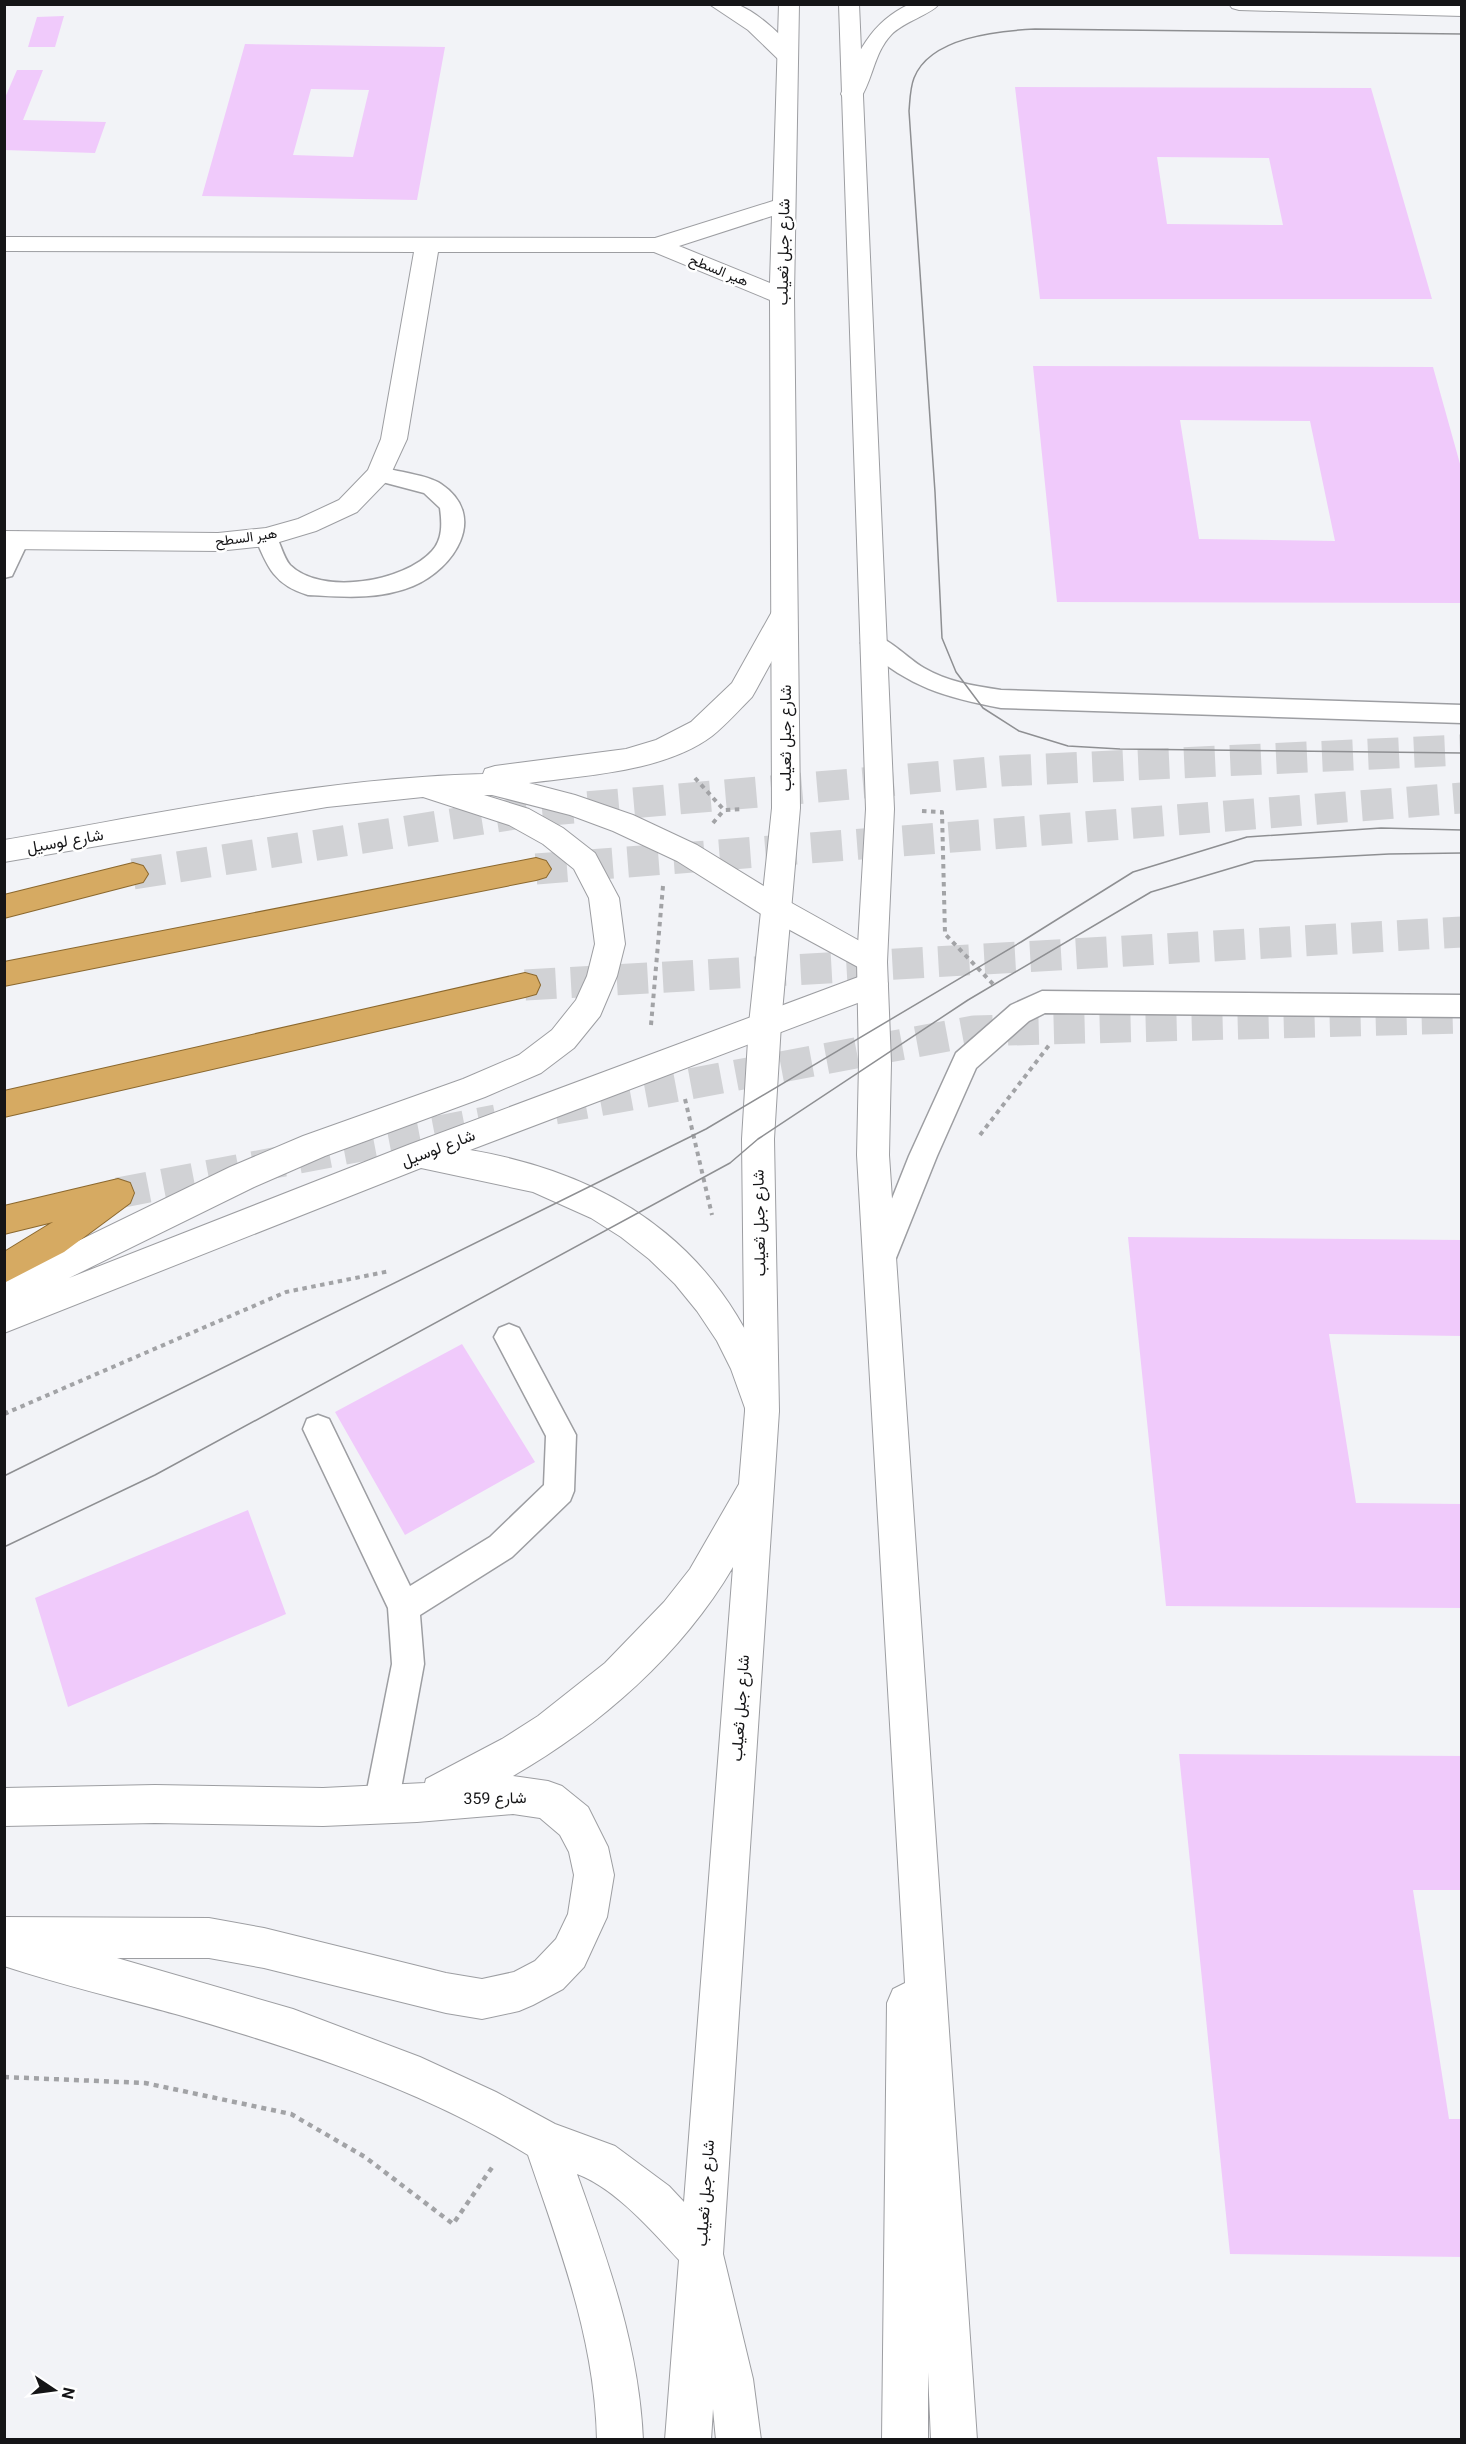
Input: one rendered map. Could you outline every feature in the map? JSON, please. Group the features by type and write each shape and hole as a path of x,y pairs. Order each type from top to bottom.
{"highway":[{"path":"4,974 536,869"},
{"path":"4,895 133,874 4,907"},
{"path":"4,1104 525,986"},
{"path":"4,1220 118,1193 52,1242 4,1269"}],"street":[{"path":"719,4 754,26 786,54"},
{"name":"شارع جبل ثعيلب","path":"688,2439 762,1411 758,1139 765,1024 786,808 782,296 786,54 789,4"},
{"path":"849,4 880,809 872,973 875,1063 873,1155 954,2439"},
{"path":"852,94 869,47 882,31 898,18 929,4"},
{"path":"1239,4 1461,10"},
{"name":"هير السطح","path":"4,243 657,245 784,205"},
{"name":"هير السطح","path":"657,245 782,296"},
{"name":"هير السطح","path":"11,540 218,542 266,537 307,525 348,506 379,474 394,439 427,246"},
{"path":"423,786 626,759 666,747 701,729 742,690 784,615"},
{"name":"شارع لوسيل","path":"4,851 327,796 423,786 492,784 576,806 623,823 687,853 777,909 872,973"},
{"path":"4,1293 242,1177 314,1146 474,1088 530,1064 564,1039 589,1007 603,976 610,944 604,898 585,861 553,836 519,817 423,786"},
{"name":"شارع لوسيل","path":"4,1318 419,1155 765,1024 872,973"},
{"path":"419,1155 488,1167 536,1179 582,1196 625,1220 662,1248 696,1282 724,1321 747,1364 762,1411"},
{"path":"399,1804 475,1776 530,1745 580,1709 627,1669 668,1626 704,1580 733,1531 757,1482"},
{"path":"905,2439 908,1698"},
{"name":"شارع 359","path":"4,1807 155,1804 323,1807 513,1795 548,1800 574,1821 588,1847 594,1875 587,1917 570,1953 549,1975 519,1991 482,1999 446,1993 286,1953 209,1938 4,1937"},
{"path":"4,1947 312,2034 413,2073 532,2134 600,2161 654,2201 701,2252 731,2379 739,2439"},
{"path":"532,2134 609,2339 621,2424 620,2439"}],"lane":[{"path":"266,537 280,569 308,587 364,590 406,580 441,556 454,529 451,506 432,488 379,474"},
{"path":"4,570 11,540"},
{"path":"873,644 921,680 952,691 1001,699 1461,714"},
{"path":"880,1264 923,1156 966,1061 1020,1013 1042,1002 1461,1006"},
{"path":"404,1607 501,1547 559,1491 561,1435 508,1337"},
{"path":"318,1429 404,1607 408,1664 399,1804"}],"path":[{"path":"666,747 724,810 786,808"},
{"path":"880,809 942,812 945,934 1051,1044 964,1156 923,1156"},
{"path":"4,1414 286,1292 390,1271"},
{"path":"4,2078 145,2083 291,2114 365,2157 453,2224 532,2134"}],"building":[{"path":"64,16 55,47 28,47 37,17"},
{"path":"245,44 445,47 417,200 202,196","holes":["311,89 369,90 353,157 293,155"]},
{"path":"17,70 43,70 23,120 106,122 95,153 4,150 4,100"},
{"path":"1015,87 1371,88 1432,299 1040,299","holes":["1157,157 1269,158 1283,225 1167,224"]},
{"path":"1033,366 1433,367 1462,471 1462,603 1057,602","holes":["1180,420 1310,421 1335,541 1199,539"]},
{"path":"1128,1237 1462,1240 1462,1336 1329,1334 1356,1503 1462,1504 1462,1608 1166,1606"},
{"path":"462,1344 535,1462 405,1535 335,1412"},
{"path":"248,1510 286,1614 68,1707 35,1598"},
{"path":"1179,1754 1462,1756 1462,1890 1413,1890 1449,2119 1462,2119 1462,2257 1230,2254"}],"tunnel":[{"path":"133,874 528,812 1002,771 1462,750"},
{"path":"536,869 1462,798"},
{"path":"525,985 1462,932"},
{"path":"555,1109 974,1031 1462,1018"},
{"path":"118,1193 496,1120"}],"tram line":[{"path":"1462,34 1035,29 1003,32 967,39 934,53 922,64 914,78 909,111 935,492 942,638 956,672 983,708 1019,731 1068,746 1120,749 1462,753"},
{"path":"4,1476 706,1129 1021,942 1133,872 1247,837 1381,828 1462,830"},
{"path":"4,1547 155,1475 730,1163 758,1139 968,1000 1151,892 1255,861 1389,854 1462,853"}]}
